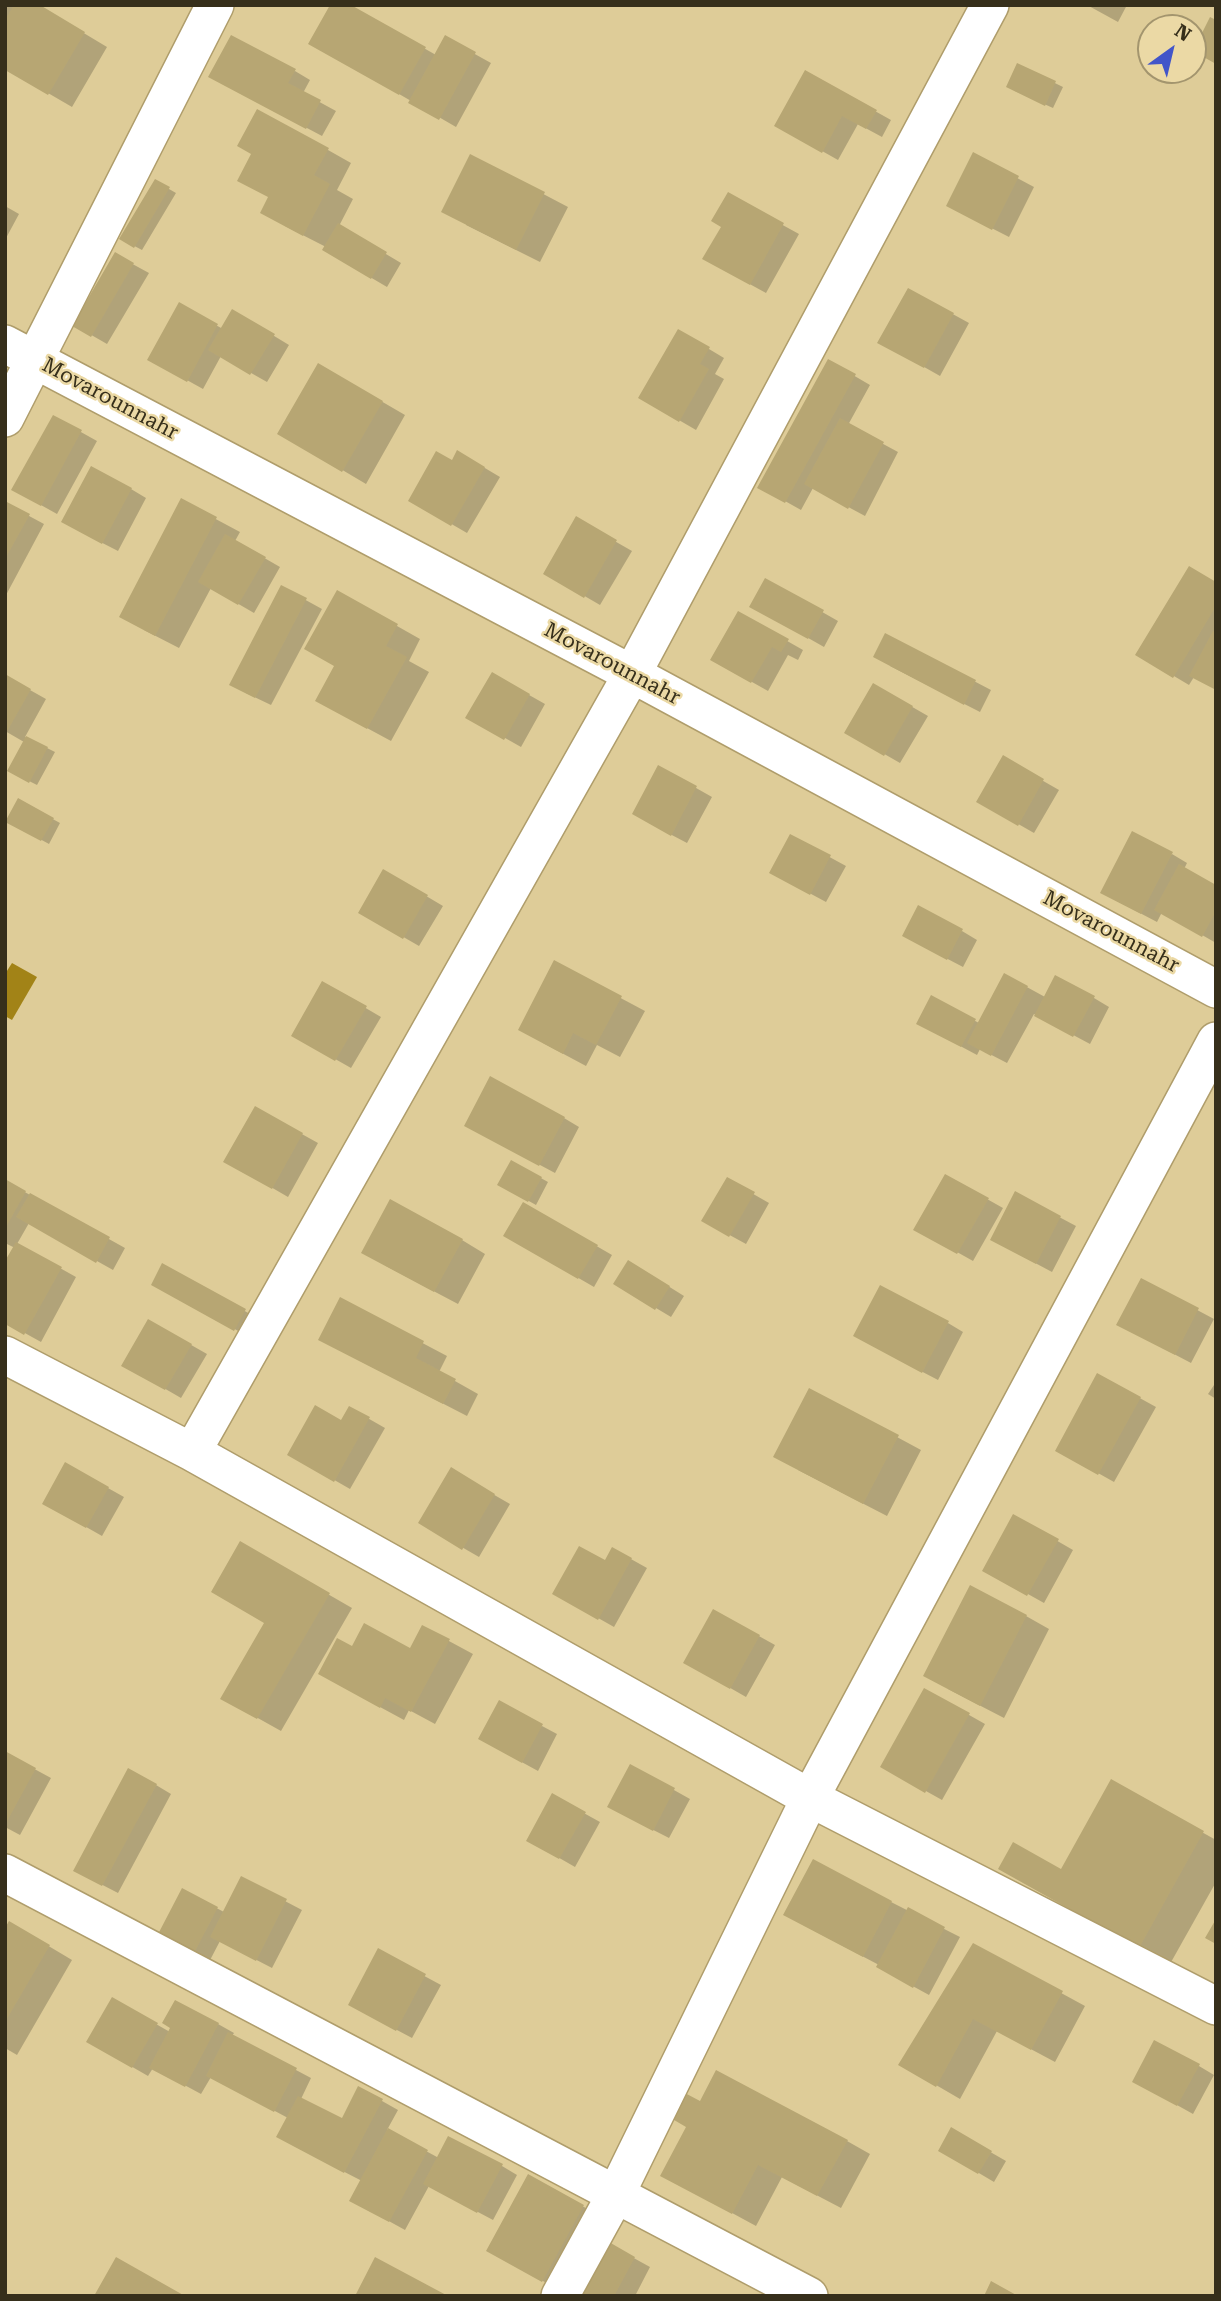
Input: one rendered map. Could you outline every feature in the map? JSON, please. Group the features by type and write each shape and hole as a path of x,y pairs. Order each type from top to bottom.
{"street":[{"path":"5,418 21,352 215,5"},
{"path":"192,1452 632,674 990,5"},
{"name":"Movarounnahr","path":"21,352 632,674 1216,989"},
{"path":"560,2296 616,2193 810,1798 1216,1041"},
{"path":"5,1355 192,1452 810,1798 1216,2007"},
{"path":"5,1873 809,2296"}],"shaded area":[{"path":"12,963 37,977 12,1020 5,1016 5,974"}],"building":[{"path":"14,5 40,5 85,32 48,95 5,70 5,20"},
{"path":"330,5 351,5 426,47 399,95 308,44"},
{"path":"1210,17 1216,20 1216,64 1207,59 1207,23"},
{"path":"231,35 296,69 288,83 321,100 306,129 208,77"},
{"path":"445,35 476,52 439,120 408,103"},
{"path":"1017,63 1056,81 1045,106 1006,87"},
{"path":"805,70 877,110 866,129 842,116 822,153 774,126"},
{"path":"257,109 329,148 314,175 330,184 303,236 260,213 268,197 237,181 251,154 237,146"},
{"path":"973,152 1019,176 992,230 946,206"},
{"path":"470,154 545,192 516,250 441,212"},
{"path":"155,179 170,187 134,248 119,239"},
{"path":"728,192 784,223 750,285 702,259 721,227 711,221"},
{"path":"338,223 387,252 371,279 322,250"},
{"path":"115,252 134,263 91,337 72,326"},
{"path":"908,288 954,313 924,368 877,343"},
{"path":"179,302 218,324 187,382 147,360"},
{"path":"232,309 275,334 250,375 208,350"},
{"path":"678,329 710,347 700,364 709,369 679,422 638,398"},
{"path":"828,359 856,374 785,503 757,488"},
{"path":"318,363 383,401 342,472 277,434"},
{"path":"53,415 82,430 41,506 11,490"},
{"path":"840,418 884,442 848,509 804,484"},
{"path":"457,450 485,467 451,526 408,501 436,451 452,460"},
{"path":"91,466 132,488 102,544 61,522"},
{"path":"181,498 217,517 155,636 119,617"},
{"path":"5,501 30,514 5,559"},
{"path":"576,516 617,540 584,598 543,574"},
{"path":"225,534 266,557 238,605 198,582"},
{"path":"1189,566 1216,582 1216,606 1173,678 1135,655"},
{"path":"765,578 824,610 808,639 749,607"},
{"path":"281,585 307,598 255,698 229,685"},
{"path":"337,590 398,624 386,646 407,657 367,729 315,701 334,666 304,649"},
{"path":"738,611 789,639 781,652 772,647 751,683 710,660"},
{"path":"1213,631 1216,632 1216,690 1189,676"},
{"path":"885,633 976,680 964,705 873,657"},
{"path":"492,672 530,694 504,740 465,718"},
{"path":"5,674 31,689 5,735"},
{"path":"873,683 913,706 884,756 844,733"},
{"path":"26,736 48,747 29,783 7,771"},
{"path":"1003,755 1044,779 1018,826 976,802"},
{"path":"658,765 697,786 671,836 632,814"},
{"path":"18,798 54,818 41,841 5,822"},
{"path":"1132,831 1173,852 1141,914 1100,893"},
{"path":"790,834 831,855 810,895 769,873"},
{"path":"1179,864 1216,885 1216,911 1202,937 1154,910"},
{"path":"383,869 428,895 403,939 358,913"},
{"path":"918,905 963,929 947,960 902,936"},
{"path":"554,960 622,996 596,1045 573,1033 563,1054 518,1030"},
{"path":"1004,973 1028,986 991,1056 967,1043"},
{"path":"1055,975 1095,996 1073,1037 1034,1016"},
{"path":"322,981 367,1006 335,1061 291,1036"},
{"path":"931,995 976,1019 961,1047 916,1024"},
{"path":"490,1076 565,1117 539,1166 464,1126"},
{"path":"255,1106 303,1133 272,1189 223,1162"},
{"path":"511,1160 542,1177 528,1202 497,1185"},
{"path":"945,1174 989,1198 957,1254 913,1230"},
{"path":"727,1177 755,1192 729,1237 701,1221"},
{"path":"5,1179 26,1191 5,1229"},
{"path":"1015,1191 1061,1216 1036,1264 990,1240"},
{"path":"30,1193 110,1237 96,1263 16,1217"},
{"path":"390,1199 463,1239 434,1292 361,1253"},
{"path":"523,1202 598,1245 578,1279 503,1236"},
{"path":"16,1242 62,1267 24,1335 5,1324 5,1261"},
{"path":"628,1260 670,1286 655,1310 613,1284"},
{"path":"162,1263 246,1309 234,1331 151,1285"},
{"path":"1141,1278 1199,1308 1175,1355 1116,1325"},
{"path":"880,1285 949,1321 922,1373 853,1336"},
{"path":"340,1297 424,1341 416,1358 456,1379 443,1404 318,1340"},
{"path":"148,1319 192,1344 165,1390 121,1366"},
{"path":"1097,1373 1141,1397 1098,1475 1055,1451"},
{"path":"809,1388 899,1435 863,1504 773,1457"},
{"path":"315,1405 341,1420 349,1406 370,1417 334,1482 287,1455"},
{"path":"65,1462 109,1487 86,1528 42,1504"},
{"path":"451,1467 495,1494 462,1550 418,1523"},
{"path":"1013,1514 1059,1539 1027,1596 982,1571"},
{"path":"240,1541 330,1593 257,1719 220,1699 264,1623 211,1592"},
{"path":"579,1546 605,1560 612,1547 632,1558 598,1620 552,1594"},
{"path":"970,1585 1027,1615 980,1706 923,1676"},
{"path":"713,1609 760,1635 730,1689 683,1663"},
{"path":"364,1623 410,1648 422,1625 450,1639 411,1712 385,1698 380,1708 318,1674 337,1638 352,1646"},
{"path":"924,1688 970,1713 925,1793 880,1767"},
{"path":"499,1700 543,1724 522,1763 478,1739"},
{"path":"5,1751 36,1768 5,1825"},
{"path":"630,1764 675,1788 653,1831 607,1807"},
{"path":"128,1768 157,1784 102,1886 73,1871"},
{"path":"1111,1779 1204,1831 1139,1948 998,1869 1013,1842 1061,1869"},
{"path":"552,1793 586,1812 559,1859 526,1841"},
{"path":"813,1859 892,1901 863,1957 783,1915"},
{"path":"241,1876 287,1899 256,1961 210,1937"},
{"path":"182,1888 218,1907 192,1957 156,1938"},
{"path":"908,1907 945,1927 913,1988 876,1967"},
{"path":"1216,1919 1216,1944 1205,1938"},
{"path":"9,1921 50,1945 5,2022 5,1928"},
{"path":"973,1943 1063,1991 1031,2050 973,2019 936,2087 898,2065"},
{"path":"378,1948 426,1974 396,2031 348,2005"},
{"path":"112,1997 158,2023 132,2068 86,2042"},
{"path":"175,2000 219,2023 185,2087 149,2068 170,2028 162,2023"},
{"path":"228,2032 297,2068 274,2112 206,2076"},
{"path":"1154,2040 1200,2064 1177,2106 1132,2082"},
{"path":"716,2070 848,2140 817,2196 758,2165 732,2214 660,2176 686,2127 669,2117 683,2092 700,2101"},
{"path":"358,2086 383,2099 344,2173 276,2137 298,2096 342,2118"},
{"path":"951,2127 992,2151 978,2174 938,2151"},
{"path":"388,2128 428,2150 389,2222 349,2201"},
{"path":"448,2136 503,2164 477,2213 423,2184"},
{"path":"528,2174 584,2205 542,2282 486,2251"},
{"path":"602,2238 635,2257 614,2296 571,2296"},
{"path":"116,2257 185,2296 94,2296"},
{"path":"375,2257 448,2296 355,2296"},
{"path":"991,2281 1018,2296 984,2296"}]}
